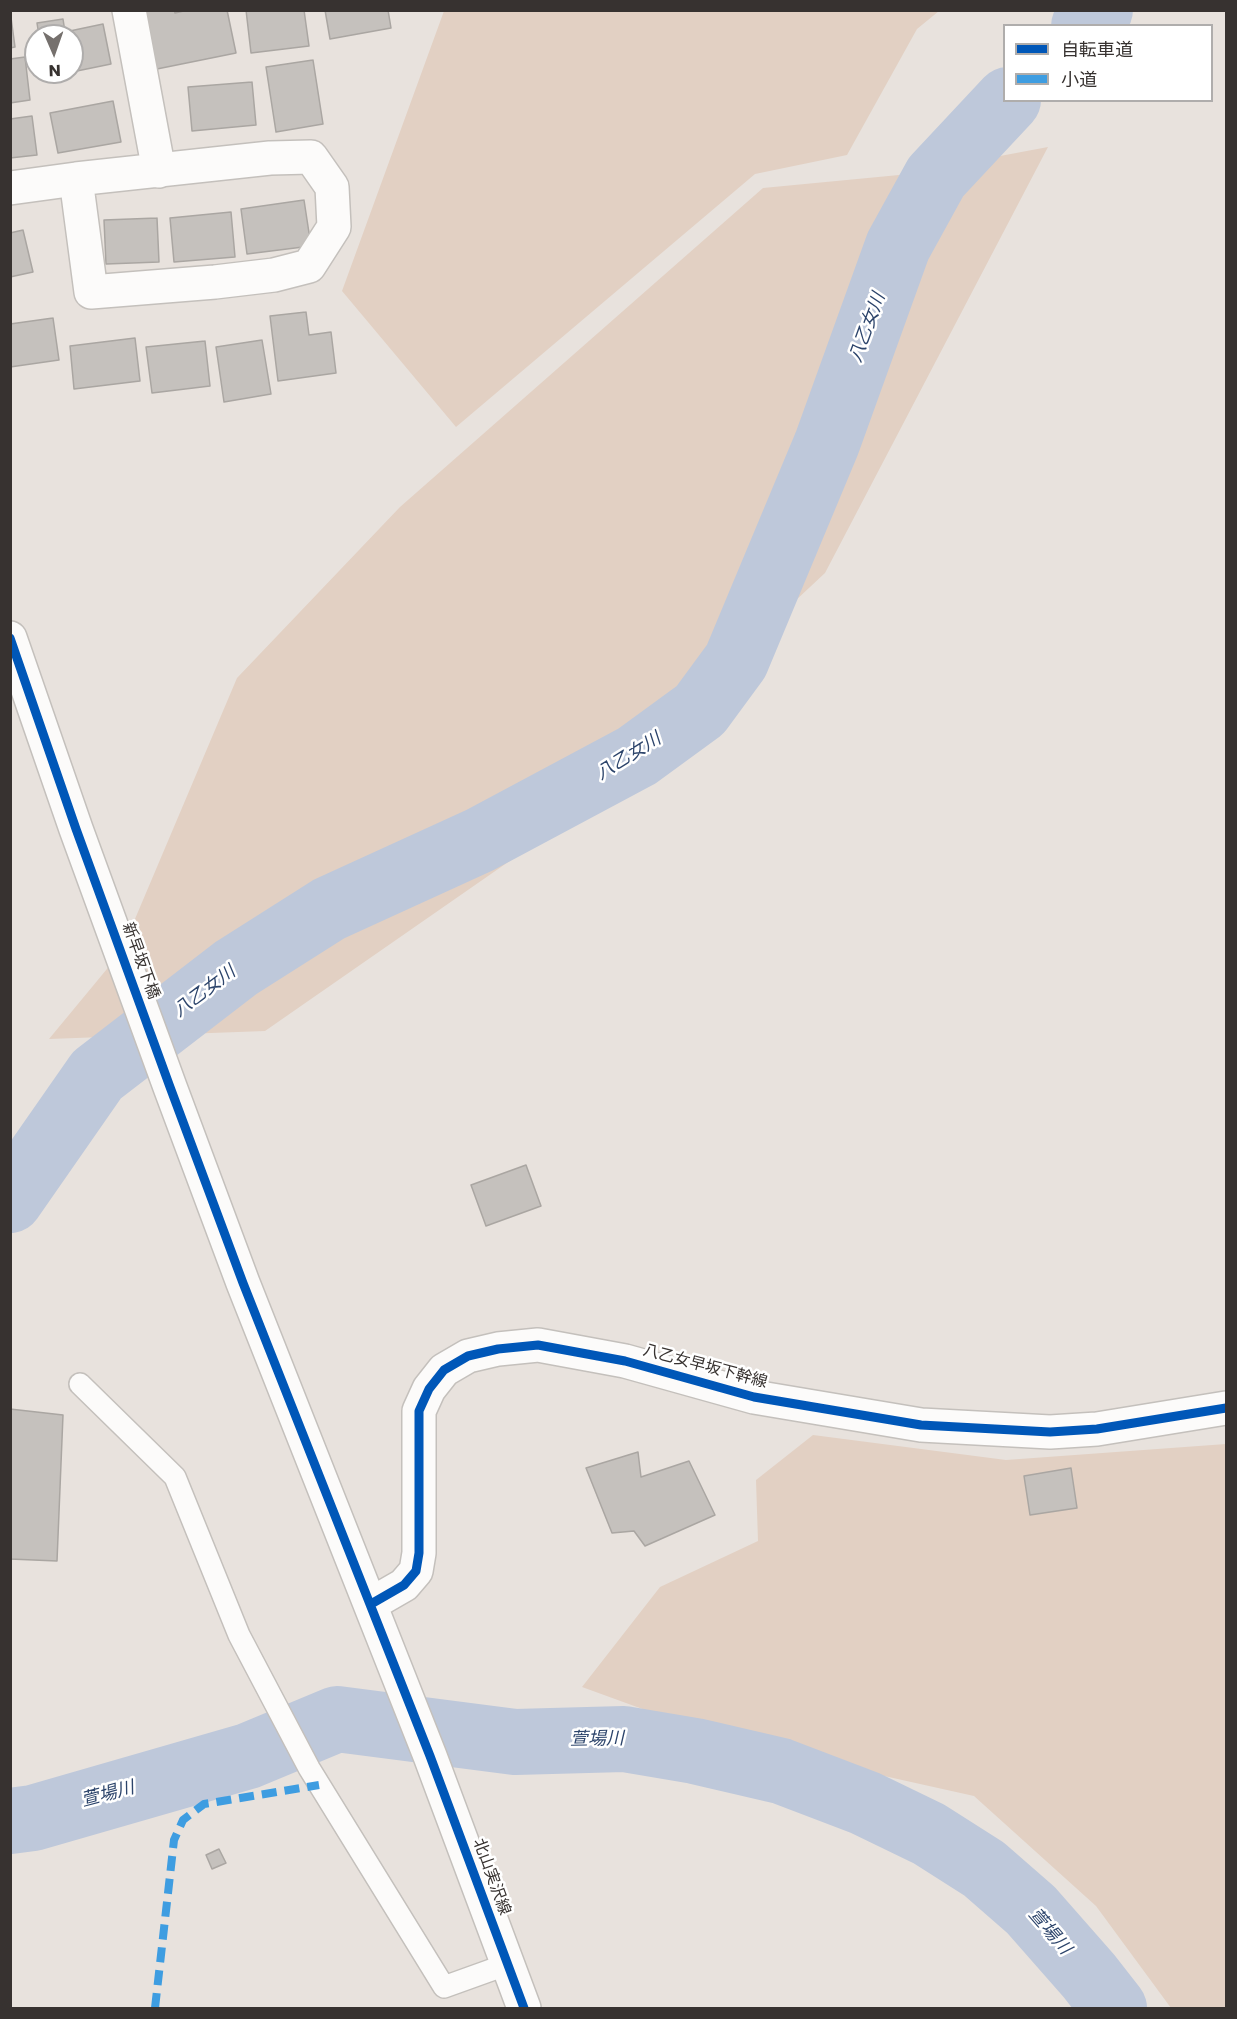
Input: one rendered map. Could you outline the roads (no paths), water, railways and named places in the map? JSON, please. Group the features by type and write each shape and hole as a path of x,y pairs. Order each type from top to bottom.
{"street":[{"path":"129,10 159,171"},
{"path":"10,188 76,179 270,158 310,157 332,187 333,227 309,266 274,275 250,278 90,292 76,179"},
{"name":"新早坂下橋","path":"12,643 166,1076 243,1283 376,1618"},
{"name":"八乙女早坂下幹線","path":"376,1618 416,1571 419,1553 419,1411 429,1389 444,1370 468,1356 498,1349 538,1345 625,1361 754,1397 848,1415 921,1425 1050,1432 1097,1430 1227,1408"},
{"name":"北山実沢線","path":"376,1618 524,2008"}],"lane":[{"path":"80,1384 175,1477 239,1635 309,1768 444,1987 507,1964"}],"waterway":[{"name":"八乙女川","path":"1086,24 1100,10"},
{"name":"八乙女川","path":"10,1200 97,1075 236,968 329,909 480,840 637,756 700,710 736,661 827,443 898,246 936,177 1006,102"},
{"name":"萱場川","path":"10,1821 33,1818 248,1756 337,1719 515,1742 624,1739 695,1751 781,1771 865,1803 929,1834 984,1869 1031,1910 1114,2008"}]}
